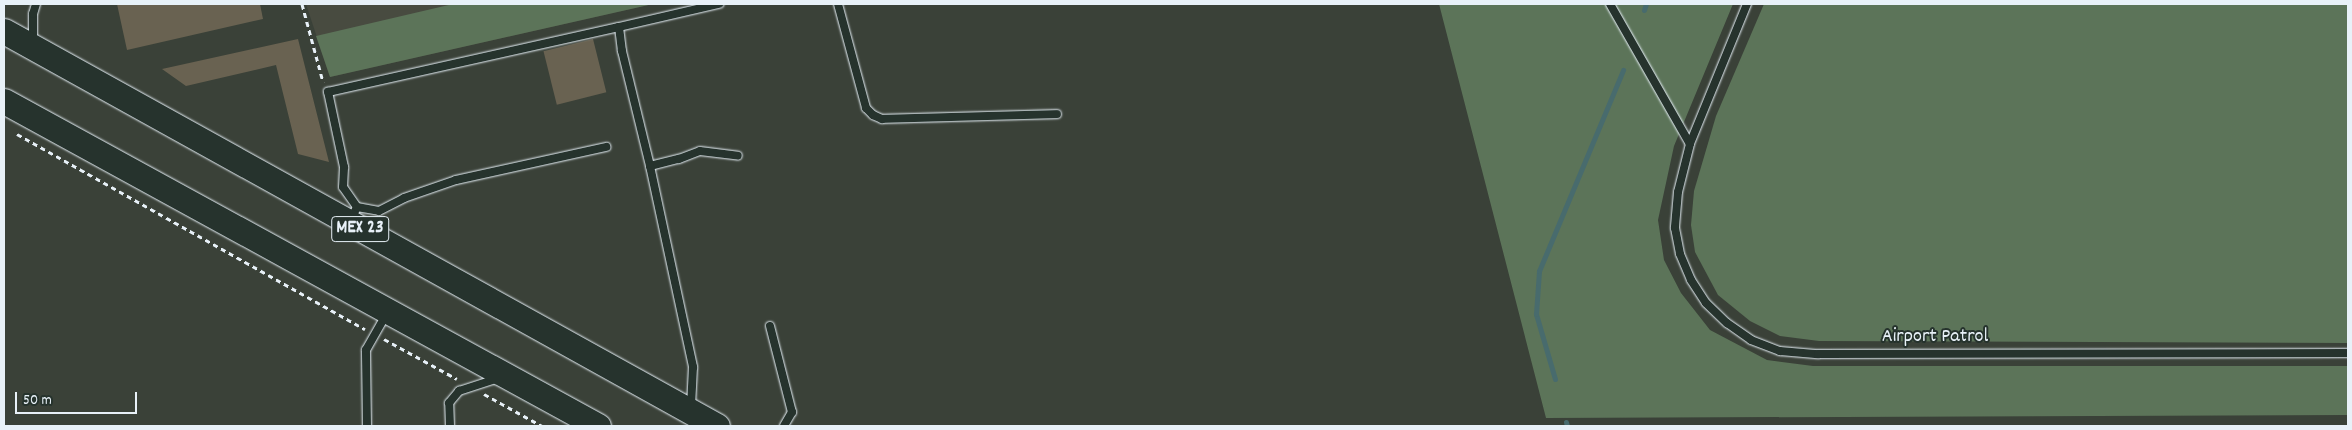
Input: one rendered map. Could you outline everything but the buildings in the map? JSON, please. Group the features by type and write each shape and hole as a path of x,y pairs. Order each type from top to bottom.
{"highway":[{"name":"MEX 23","path":"4,31 353,215 717,426"},
{"name":"MEX 23","path":"4,101 598,426"}],"lane":[{"path":"33,47 33,14 36,4"},
{"path":"606,147 456,180 404,198 379,211 353,215 343,187 344,167 328,92 719,4"},
{"path":"838,4 866,108 873,115 882,119 1057,114"},
{"path":"1610,4 1690,144"},
{"name":"Airport Patrol","path":"1748,4 1690,144 1678,192 1675,228 1680,254 1691,280 1706,303 1727,323 1751,340 1780,351 1818,354 2348,353"},
{"path":"618,27 694,367 690,412"},
{"path":"650,166 680,159 700,151 738,156"},
{"path":"367,426 366,350 388,311"},
{"path":"770,326 792,412 784,426"},
{"path":"450,426 449,403 459,391 506,376"}],"path":[{"path":"302,4 323,84 328,92"},
{"path":"12,131 542,426"}],"shaded area":[{"path":"306,4 653,4 330,77"}],"green space":[{"path":"453,4 653,4 330,77 316,36"},
{"path":"1439,4 1733,4 1674,146 1658,220 1664,260 1681,293 1710,330 1767,360 1813,366 2348,366 2348,415 1546,418"},
{"path":"1764,4 2348,4 2348,343 1819,341 1780,336 1750,321 1718,295 1695,252 1691,225 1694,191 1716,116"}],"waterway":[{"path":"1644,10 1646,4"},
{"path":"1555,379 1536,314 1539,271 1623,70"},
{"path":"1566,422 1567,426"}]}
